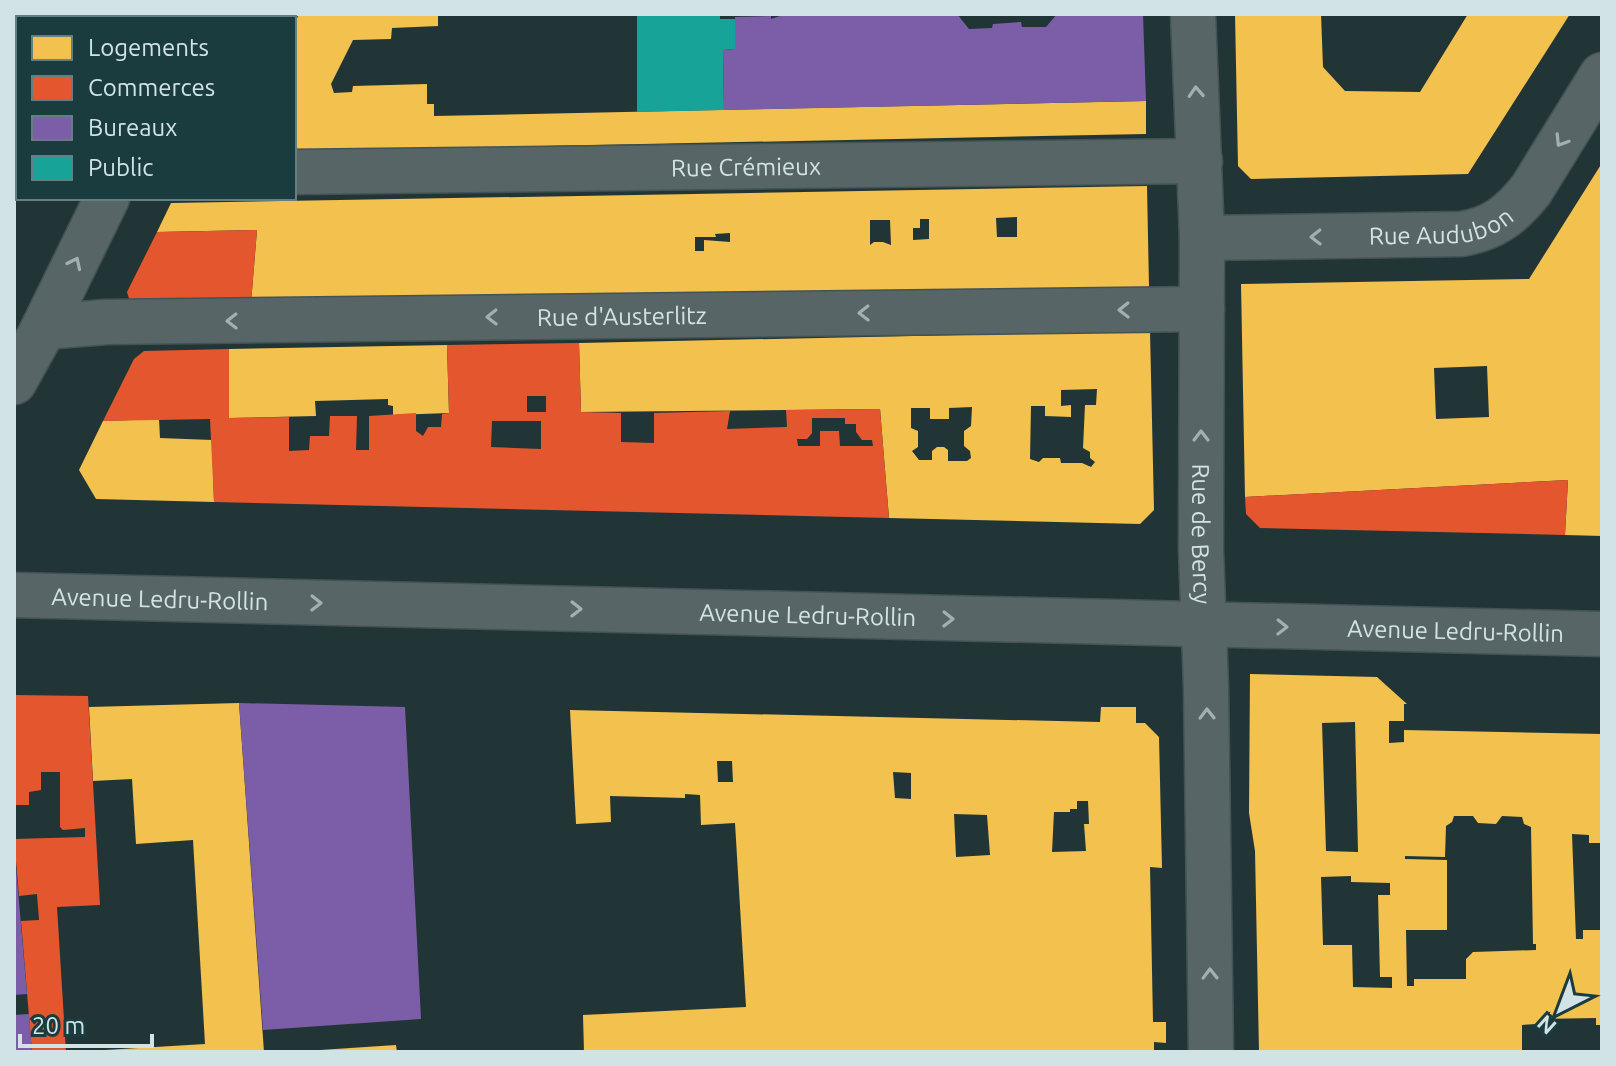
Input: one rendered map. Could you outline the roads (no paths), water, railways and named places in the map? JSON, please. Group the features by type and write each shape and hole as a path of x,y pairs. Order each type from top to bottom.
{"street":[{"name":"Rue de Bercy","path":"1193,14 1202,238 1211,1052"},
{"name":"Rue Audubon","path":"1202,238 1461,234 1499,223 1517,208 1531,190 1602,75"},
{"name":"Rue Crémieux","path":"296,172 1200,161"},
{"path":"14,382 106,200"},
{"name":"Rue d'Austerlitz","path":"44,327 106,322 1202,309"},
{"name":"Avenue Ledru-Rollin","path":"14,595 1602,634"}]}
